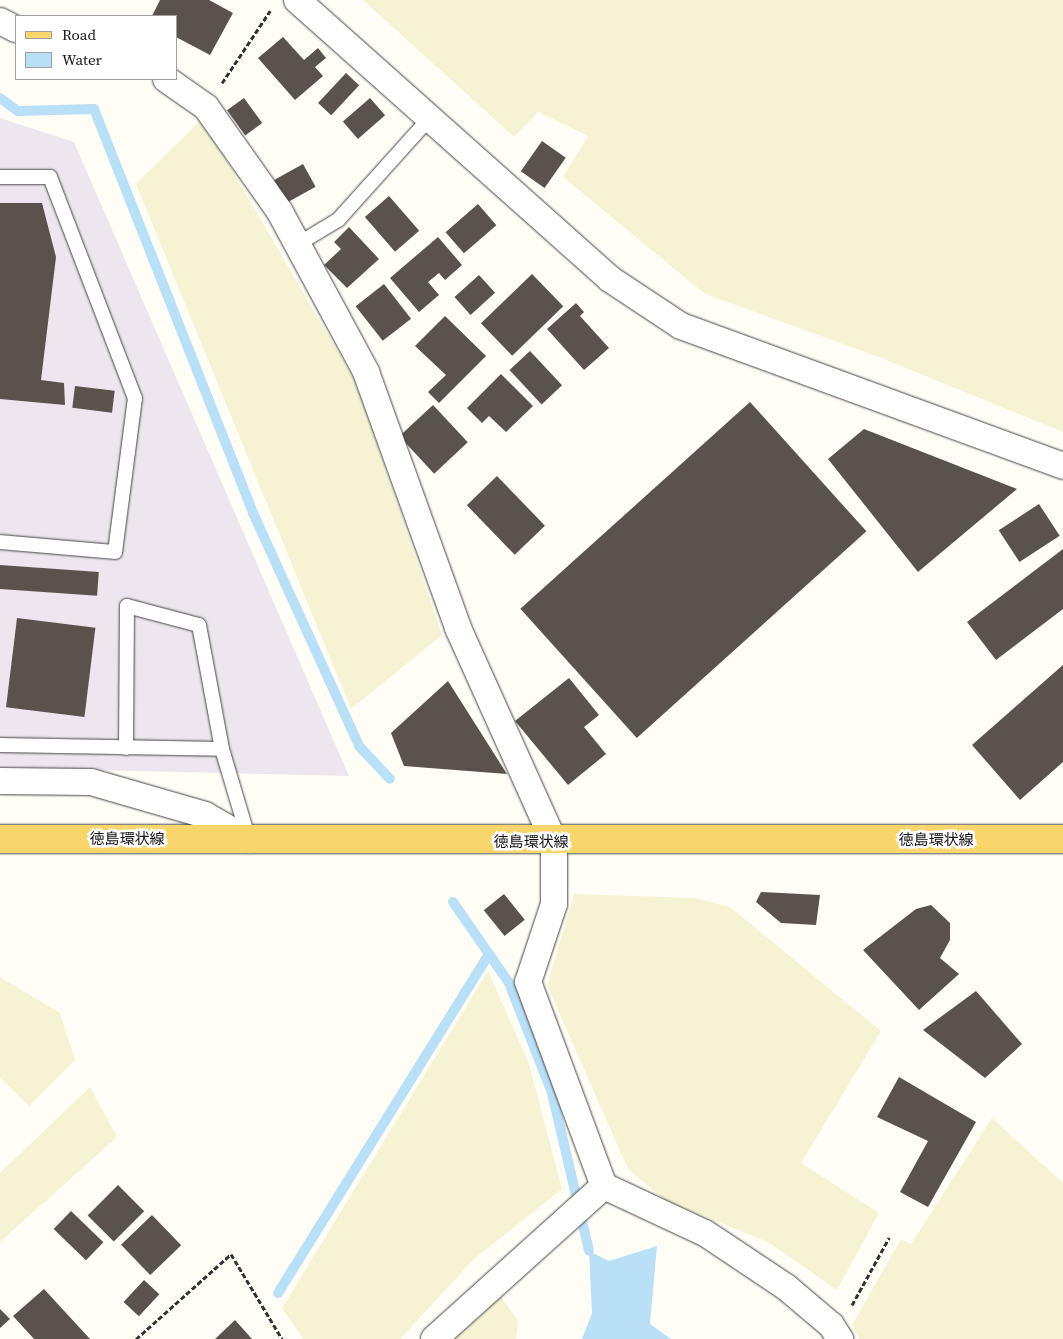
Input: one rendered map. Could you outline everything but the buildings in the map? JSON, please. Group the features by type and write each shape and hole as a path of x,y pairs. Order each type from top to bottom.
{"main road":[{"name":"徳島環状線","path":"0,839 554,842 1063,839"}],"street":[{"path":"297,0 610,278 681,326 1063,466"},
{"path":"0,21 15,28"},
{"path":"167,80 206,107 298,244 366,372 458,628 554,842 554,904 528,982 604,1186 705,1233 786,1287 839,1336"},
{"path":"0,781 91,782 205,815 249,840"},
{"path":"434,1339 604,1186"}],"lane":[{"path":"298,244 338,220 430,118"},
{"path":"0,177 50,177 135,398 115,552 0,542"},
{"path":"126,748 127,606 199,625 222,750 249,840"},
{"path":"0,745 222,750"}],"path":[{"path":"206,107 272,8"},
{"path":"839,1336 889,1238"},
{"path":"136,1339 231,1254 282,1339"}],"shaded area":[{"path":"363,0 1063,0 1063,432 879,357 705,294 563,177 588,136 538,112 514,137"},
{"path":"0,118 74,142 349,776 0,768"},
{"path":"202,119 358,386 442,635 351,709 136,184"},
{"path":"574,894 695,898 730,907 881,1031 801,1163 879,1213 837,1290 768,1242 666,1201 628,1169 547,985"},
{"path":"488,971 529,1064 562,1189 474,1259 400,1339 303,1339 282,1308"},
{"path":"0,977 60,1013 75,1060 29,1106 0,1078"},
{"path":"90,1087 117,1137 0,1242 0,1173"},
{"path":"992,1118 1063,1183 1063,1339 859,1339 852,1325 901,1239 911,1244"},
{"path":"499,1294 518,1321 516,1339 452,1339"}],"water":[{"path":"657,1246 650,1324 671,1339 582,1339 592,1313 589,1251 609,1261"}],"waterway":[{"path":"0,98 18,111 94,109 253,513 359,746 390,779"},
{"path":"453,902 509,983 552,1093 589,1251"},
{"path":"278,1293 489,954"}]}
